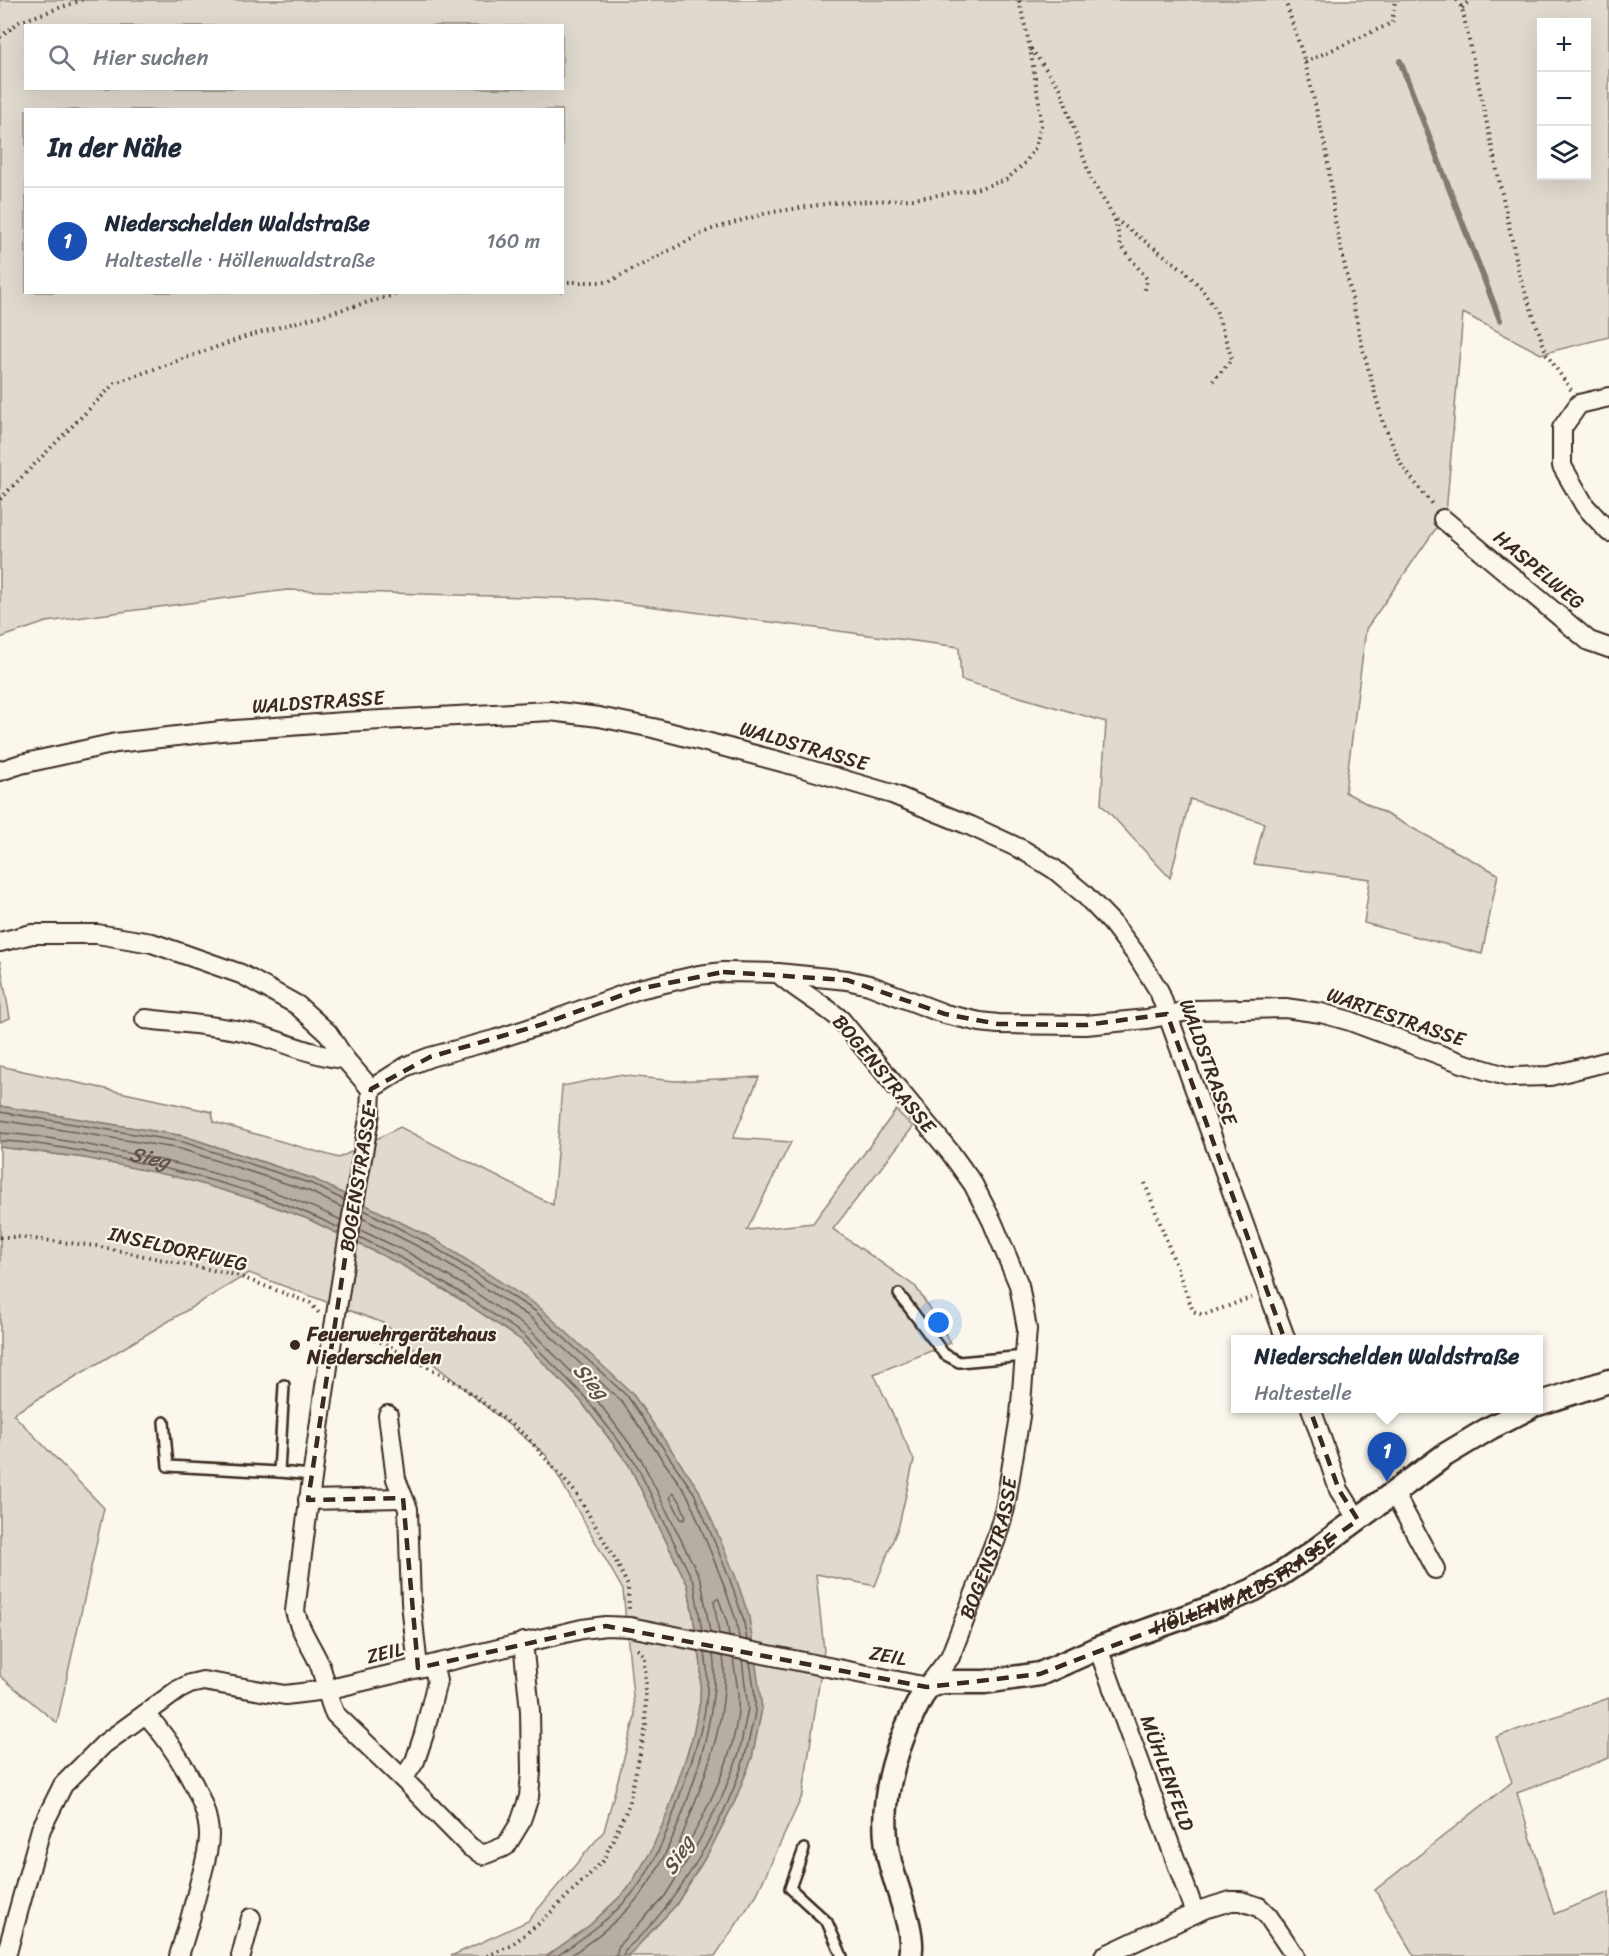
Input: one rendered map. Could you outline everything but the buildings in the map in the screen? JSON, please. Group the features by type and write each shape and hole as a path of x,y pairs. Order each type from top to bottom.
{"street":[{"path":"1609,397 1579,404 1562,428 1562,466 1585,506 1609,532"},
{"name":"HASPELWEG","path":"1443,519 1590,642 1609,648"},
{"name":"WALDSTRASSE","path":"0,771 21,764 116,743 221,731 550,711 599,717 664,731 794,765 892,794 971,826 1023,850 1054,869 1083,893 1112,923 1138,957 1159,991 1284,1335"},
{"path":"0,942 32,934 98,934 152,943 241,974 297,1005 328,1033 345,1059 372,1089"},
{"name":"BOGENSTRASSE","path":"523,1642 530,1711 529,1797 520,1822 506,1846 483,1856 334,1714 320,1666 298,1624 295,1611 308,1500 372,1089 407,1066 430,1057 529,1029 639,989 699,975 740,972 778,973 841,1020 950,1152 973,1184 992,1221 1019,1285 1027,1329 1017,1436 1005,1508 996,1539 950,1657 927,1687 916,1707 899,1748 886,1796 886,1840 889,1861 911,1939 910,1956"},
{"name":"WARTESTRASSE","path":"778,973 847,980 869,985 945,1014 998,1024 1086,1024 1147,1019 1194,1010 1285,1008 1321,1013 1350,1021 1462,1064 1509,1077 1550,1076 1609,1061"},
{"path":"145,1019 238,1030 264,1036 327,1057 345,1059"},
{"path":"1543,1403 1609,1381"},
{"path":"1313,1413 1339,1490 1358,1520"},
{"name":"HÖLLENWALDSTRASSE","path":"927,1687 942,1682 985,1682 1040,1674 1098,1648 1221,1604 1253,1590 1281,1574 1459,1446 1519,1413"},
{"path":"388,1415 396,1479 408,1509 411,1603 426,1666 437,1681 415,1761 403,1779"},
{"path":"1394,1493 1435,1569"},
{"path":"308,1500 403,1498"},
{"name":"ZEIL","path":"6,1956 41,1829 63,1785 104,1744 178,1690 190,1684 203,1681 285,1695 326,1690 523,1642 606,1626 630,1627 927,1687"},
{"name":"MÜHLENFELD","path":"1098,1648 1195,1913"},
{"path":"146,1714 164,1735 179,1759 204,1811 209,1833 205,1864 190,1925 179,1956"},
{"path":"1104,1956 1195,1913 1231,1901 1241,1901 1259,1907 1268,1916 1295,1956"},
{"path":"241,1956 251,1918"}],"lane":[{"path":"899,1294 944,1354 960,1362 1026,1356"},
{"path":"279,1472 284,1385"},
{"path":"164,1422 168,1466 312,1475"},
{"path":"804,1849 790,1888 827,1922 842,1956"}],"path":[{"path":"0,37 19,22 82,0"},
{"path":"564,282 608,282 709,230 767,213 832,203 913,199 976,189 1006,180 1025,163 1035,148 1041,126 1030,48 1019,0"},
{"path":"1286,0 1305,62 1327,154 1335,221 1363,349 1383,423 1402,466 1443,519"},
{"path":"1305,62 1392,23 1395,0"},
{"path":"1457,0 1462,8 1520,277 1547,355 1579,404"},
{"path":"1462,8 1470,0"},
{"path":"1030,48 1060,88 1091,179 1115,219 1121,246 1147,279 1145,290"},
{"path":"1115,219 1184,270 1202,289 1216,310 1232,359 1214,381"},
{"path":"0,500 115,383 248,336 397,294"},
{"path":"1145,1183 1193,1311 1203,1316 1268,1292"},
{"name":"INSELDORFWEG","path":"0,1237 96,1246 236,1275 310,1303 334,1330"}],"highlighted area":[{"path":"723,972 847,980 945,1014 998,1024 1086,1025 1167,1014 1339,1490 1358,1520 1281,1574 1221,1604 1040,1674 927,1687 606,1626 418,1668 403,1498 308,1500 371,1089 430,1057 540,1025 639,989"}],"shaded area":[{"path":"0,0 1609,0 1609,337 1541,354 1463,313 1446,514 1366,629 1345,792 1498,874 1482,954 1364,923 1370,879 1254,864 1264,823 1190,799 1170,878 1101,804 1106,722 961,680 959,647 595,599 287,590 46,622 0,638"},
{"path":"0,961 10,1018 0,1022"},
{"path":"0,1066 212,1112 214,1122 339,1158 400,1127 553,1205 562,1086 617,1075 675,1081 759,1077 733,1138 791,1142 747,1230 813,1223 896,1110 913,1127 833,1229 916,1287 951,1343 874,1374 914,1460 899,1525 875,1586 816,1574 824,1650 803,1794 757,1894 715,1956 626,1956 676,1905 710,1850 734,1803 752,1758 762,1708 632,1393 314,1179 184,1136 0,1106"},
{"path":"0,1147 85,1158 177,1176 256,1200 308,1219 400,1264 463,1301 521,1340 580,1400 629,1465 688,1586 701,1664 700,1702 692,1739 668,1812 651,1853 627,1890 590,1925 547,1956 451,1956 528,1921 604,1831 635,1717 623,1590 546,1455 383,1323 249,1273 13,1414 104,1508 57,1723 0,1676"},
{"path":"1609,1698 1609,1758 1517,1793 1554,1914 1609,1892 1609,1956 1414,1956 1375,1890 1512,1782 1496,1737"}],"water":[{"name":"Sieg","path":"0,1106 184,1136 314,1179 434,1239 538,1306 632,1393 699,1490 735,1575 749,1617 762,1708 752,1758 734,1803 710,1850 676,1905 633,1951 626,1956 547,1956 590,1925 627,1890 650,1853 668,1812 692,1739 700,1702 701,1664 688,1586 629,1465 580,1400 521,1340 463,1301 400,1264 308,1219 256,1200 177,1177 85,1158 0,1147"}],"waterway":[{"path":"1400,61 1500,320"}],"place":[{"name":"Feuerwehrgerätehaus Niederschelden","path":"295,1345"},
{"name":"Niederschelden Waldstraße","path":"1387,1482"}]}
